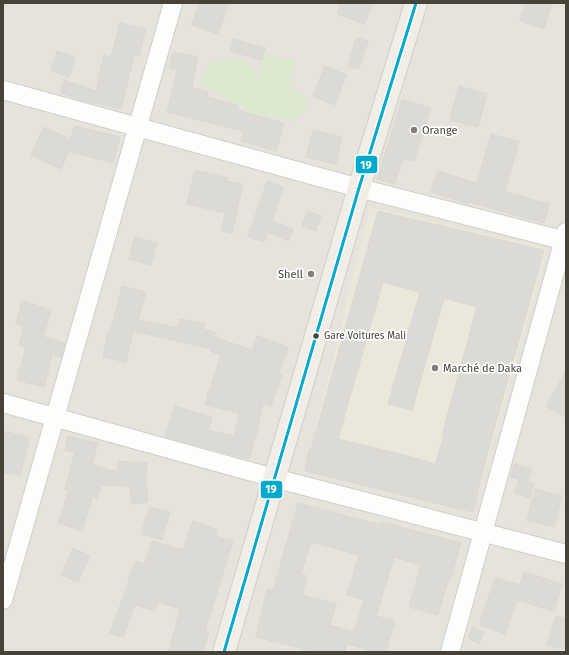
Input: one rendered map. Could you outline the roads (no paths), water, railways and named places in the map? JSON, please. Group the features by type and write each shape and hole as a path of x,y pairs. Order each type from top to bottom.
{"main road":[{"path":"224,652 274,478 416,3"}],"street":[{"path":"3,600 173,3"},
{"path":"3,90 360,188 565,238 450,652"},
{"path":"3,403 274,478 566,554"}],"place":[{"name":"Orange","path":"414,130"},
{"name":"Shell","path":"311,274"},
{"name":"Gare Voitures Mali","path":"316,336"},
{"name":"Marché de Daka","path":"435,368"}]}
